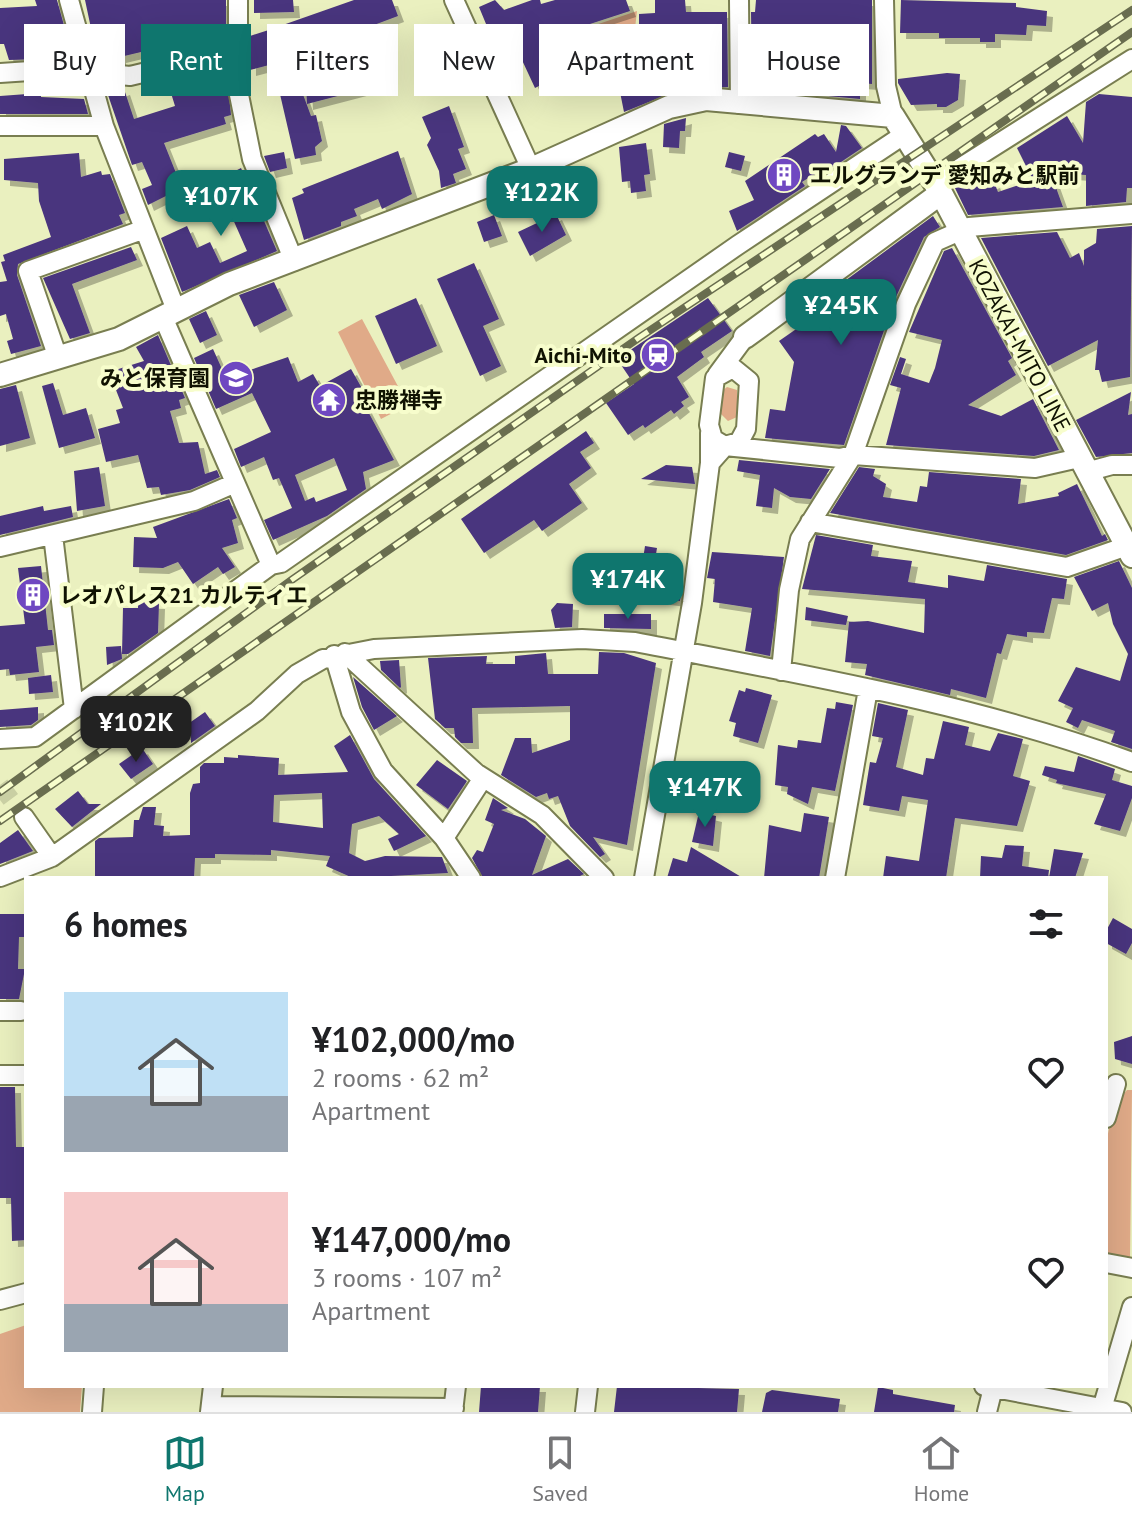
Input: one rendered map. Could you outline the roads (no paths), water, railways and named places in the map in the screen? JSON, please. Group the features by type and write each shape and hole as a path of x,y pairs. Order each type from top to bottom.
{"main road":[{"path":"0,375 119,339 229,284 531,169 669,107 706,99 899,125"},
{"name":"KOZAKAI-MITO LINE","path":"899,125 938,188 1129,551"},
{"path":"740,344 938,188"}],"street":[{"path":"69,0 75,24"},
{"path":"238,0 238,24"},
{"path":"454,0 531,169"},
{"path":"739,0 740,104"},
{"path":"0,739 35,737 271,565 281,563 738,245 899,125 886,86 884,0"},
{"path":"938,188 1132,59"},
{"path":"0,73 24,71"},
{"path":"125,78 141,73"},
{"path":"125,76 130,76"},
{"path":"94,96 169,314 233,484 271,565"},
{"path":"239,96 252,159 294,261"},
{"path":"0,126 104,126"},
{"path":"781,671 789,590 800,539 853,455 906,304 935,242 959,229 1132,214"},
{"path":"58,358 28,271 142,230"},
{"path":"740,344 750,388 745,438"},
{"path":"644,876 684,651 710,463 715,378 740,344"},
{"path":"715,378 733,368 746,375"},
{"path":"710,433 718,444 725,446"},
{"path":"710,463 725,446 745,438 840,458 853,455 1035,468 1132,465"},
{"path":"0,547 194,501 233,484"},
{"path":"810,522 1067,567 1129,551"},
{"path":"53,535 74,709"},
{"path":"0,877 52,857 257,711 297,674 340,654 374,649 582,639 635,642 868,689 1051,732 1132,762"},
{"path":"340,654 483,778 542,815 602,876"},
{"path":"340,654 351,712 383,771 444,838 470,876"},
{"path":"835,876 868,689"},
{"path":"444,838 483,778"},
{"path":"24,817 52,857"},
{"path":"0,1011 21,1011"},
{"path":"0,1075 24,1075"},
{"path":"1108,1112 1118,1083"},
{"path":"1108,1263 1132,1268"},
{"path":"0,1300 24,1294"},
{"path":"1102,1410 1132,1307"},
{"path":"92,1412 94,1388"},
{"path":"213,1388 210,1409 453,1410 456,1388"},
{"path":"585,1412 588,1388"},
{"path":"987,1412 989,1388"},
{"path":"994,1388 1122,1412"}],"tunnel":[{"path":"0,785 24,817"}],"railway":[{"path":"0,792 293,579 640,337 1132,10"},
{"path":"0,821 1132,32"}],"place":[{"name":"エルグランデ 愛知みと駅前","path":"784,175"},
{"name":"Aichi-Mito","path":"658,355"},
{"name":"みと保育園","path":"236,378"},
{"name":"忠勝禅寺","path":"329,400"},
{"name":"レオパレス21 カルティエ","path":"33,595"}]}
